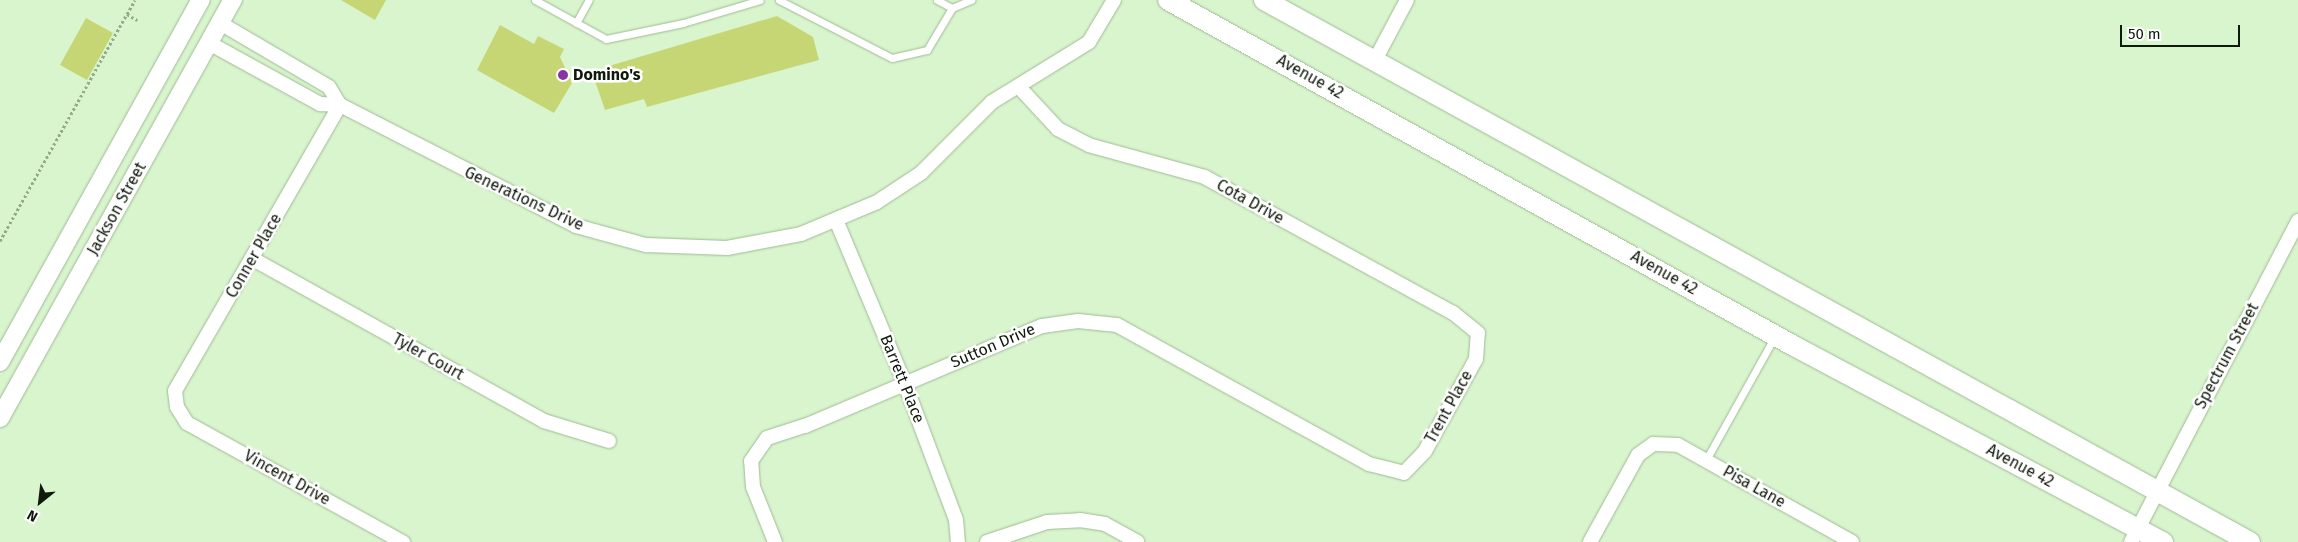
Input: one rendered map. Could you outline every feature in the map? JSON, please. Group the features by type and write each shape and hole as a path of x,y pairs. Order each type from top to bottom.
{"main road":[{"name":"Avenue 42","path":"1168,0 2134,535 2164,542"},
{"path":"1264,0 2155,492 2250,542"}],"street":[{"name":"Jackson Street","path":"0,418 233,0"},
{"name":"Generations Drive","path":"209,43 320,104 340,105 520,200 576,226 646,245 727,248 801,234 877,202 921,173 992,102 1089,42 1114,0"},
{"path":"1374,62 1407,0"},
{"name":"Jackson Street","path":"0,362 199,5"},
{"path":"199,5 220,23"},
{"name":"Generations Drive","path":"220,23 329,87 340,105"},
{"path":"185,29 209,43"},
{"name":"Cota Drive","path":"1019,87 1058,129 1089,145 1205,177 1453,312 1478,332"},
{"name":"Conner Place","path":"177,407 174,391 253,259 340,105"},
{"name":"Barrett Place","path":"836,220 905,384 956,520 958,542"},
{"name":"Spectrum Street","path":"2134,535 2298,221"},
{"name":"Tyler Court","path":"253,259 544,421 609,441"},
{"name":"Sutton Drive","path":"775,542 753,487 751,461 767,438 905,384 1042,326 1078,321 1117,325 1370,464 1404,474"},
{"name":"Trent Place","path":"1404,474 1425,451 1476,358 1478,332"},
{"name":"Vincent Drive","path":"177,407 187,423 403,542"},
{"name":"Pisa Lane","path":"1590,542 1638,455 1653,444 1678,444 1852,542"},
{"path":"987,542 1047,522 1080,520 1105,524 1137,542"}],"lane":[{"path":"535,0 606,39 621,38 760,0"},
{"path":"576,22 589,0"},
{"path":"779,0 892,58 927,50 952,8 971,0"},
{"path":"937,0 952,8"},
{"path":"1706,460 1775,336"}],"path":[{"path":"0,241 101,57 135,0"},
{"path":"127,14 138,20"}],"building":[{"path":"341,0 386,0 375,20"},
{"path":"777,16 813,37 819,60 647,107 644,99 605,110 595,81 612,75 609,66"},
{"path":"86,18 113,33 87,80 60,65"},
{"path":"500,25 534,44 538,36 564,49 560,57 572,83 554,113 477,70"}],"place":[{"name":"Domino's","path":"563,75"}]}
